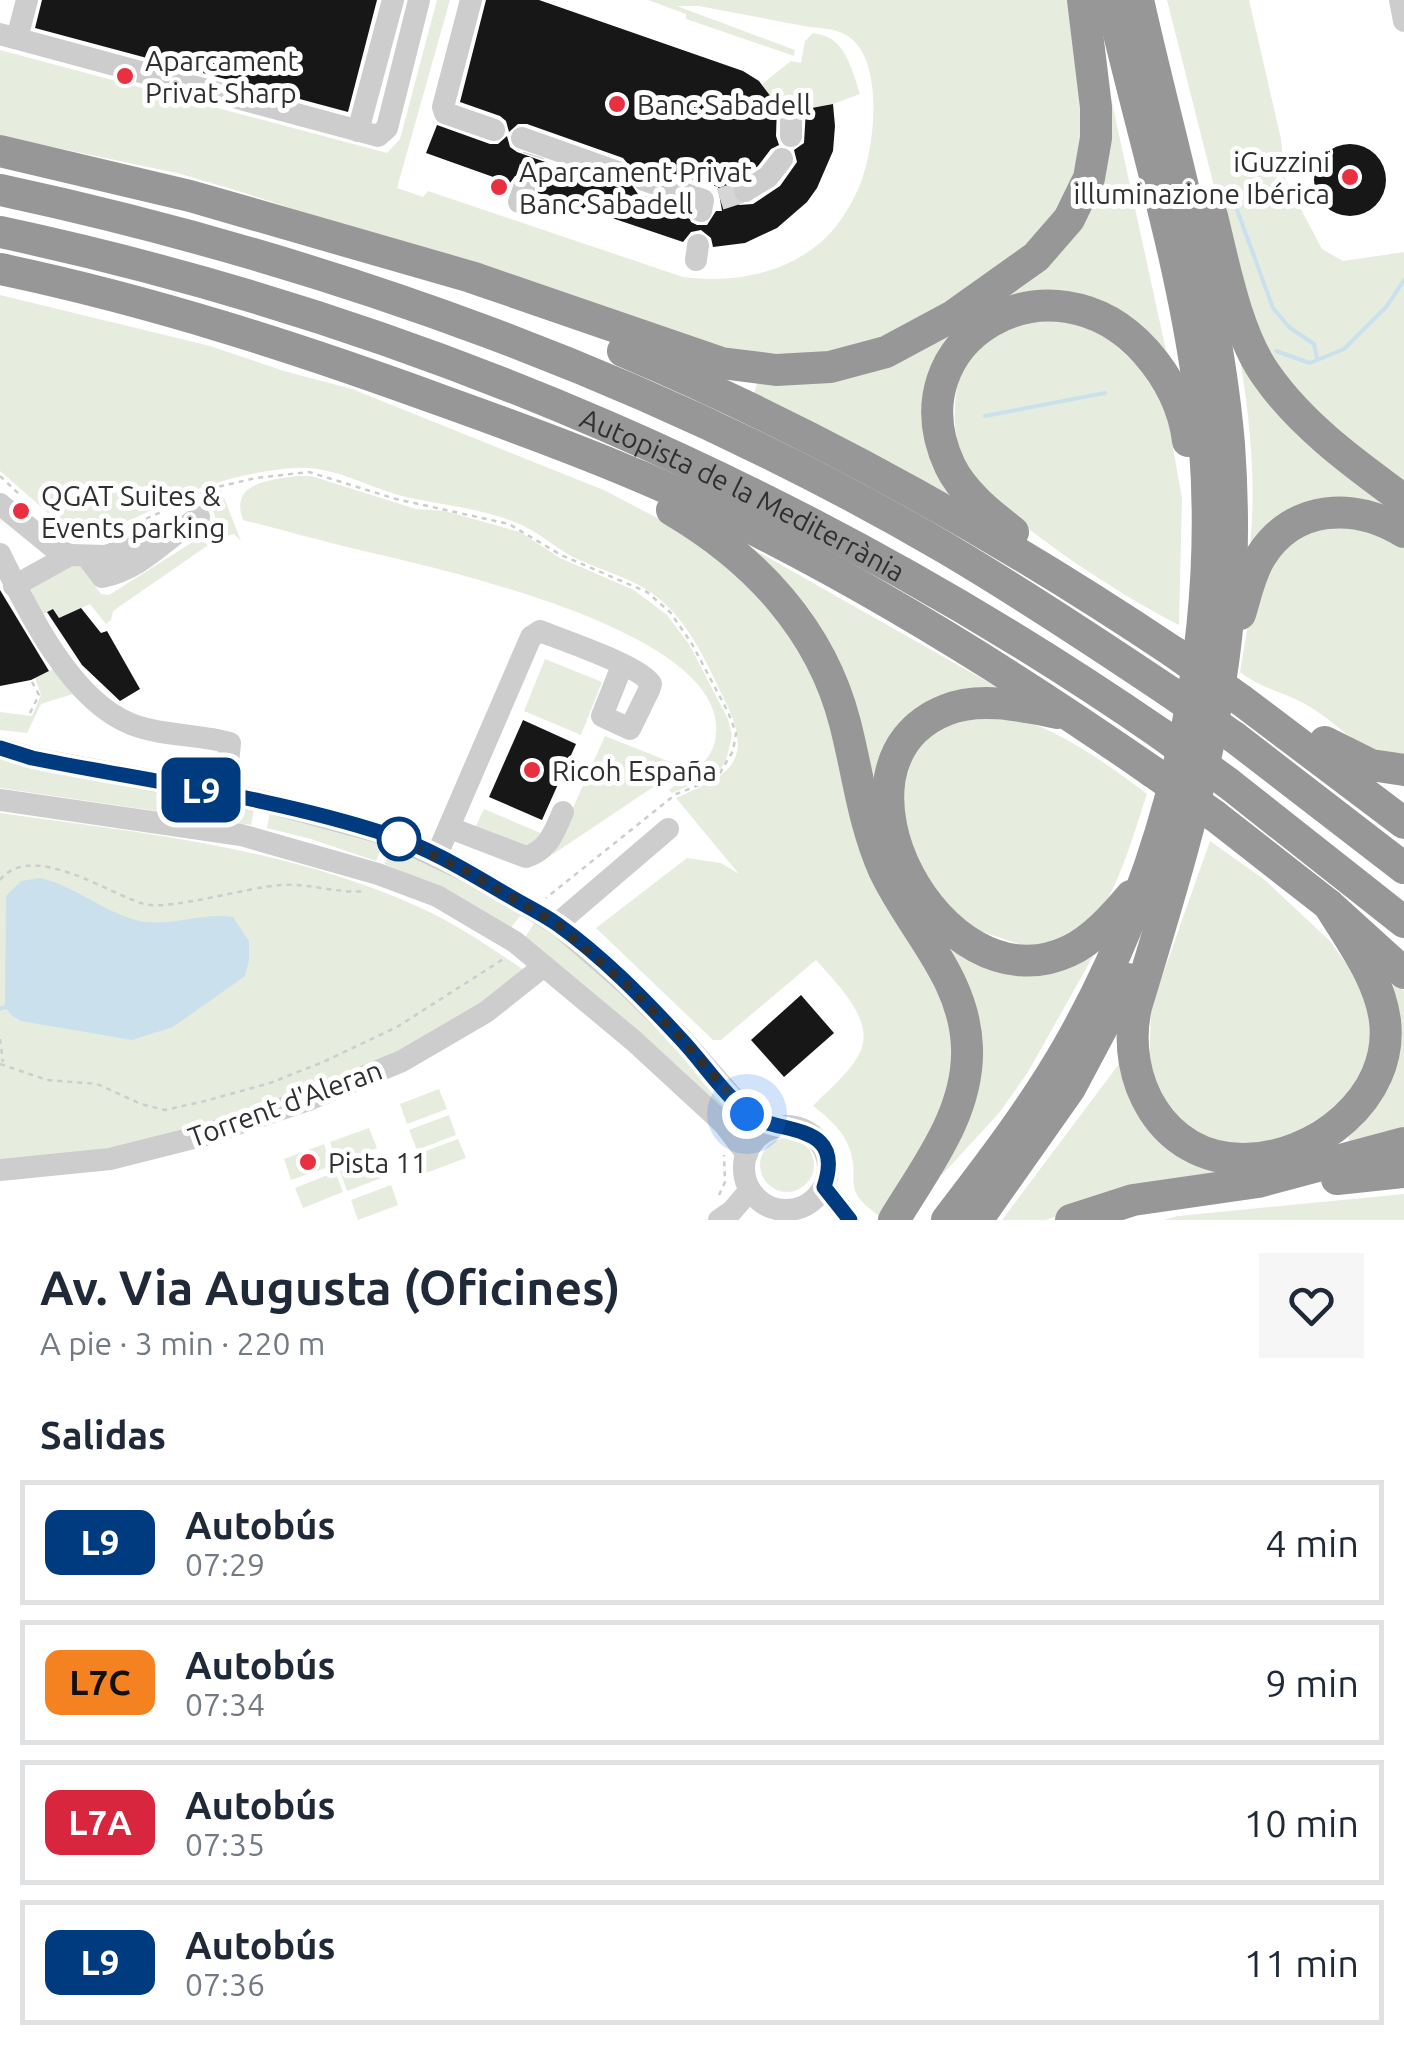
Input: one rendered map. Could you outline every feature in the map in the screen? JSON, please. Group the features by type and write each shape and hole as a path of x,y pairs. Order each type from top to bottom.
{"highway":[{"path":"0,150 190,196 472,277 721,363 776,370 830,367 876,356 923,334 978,300 1036,258 1078,205 1090,178 1096,138 1084,0"},
{"path":"1111,0 1179,278 1199,386 1207,493 1188,644"},
{"path":"1138,0 1206,286 1225,404 1237,694"},
{"path":"1148,0 1175,71 1228,278 1265,374 1306,422 1404,500"},
{"name":"Autopista de la Mediterrània","path":"0,190 139,222 330,277 501,336 759,450 944,548 1064,620 1234,737 1404,868"},
{"name":"Autopista de la Mediterrània","path":"0,232 254,296 439,358 594,419 743,488 856,546 1014,637 1228,782 1404,922"},
{"path":"344,242 556,324 716,392 929,501 1088,595 1188,644 1237,694 1404,823"},
{"path":"0,269 108,294 264,338 590,455 760,532 910,615 1072,716 1215,816 1329,905 1404,972"},
{"path":"1088,595 989,513 951,468 938,423 944,382 954,358 978,330 1006,312 1028,305 1060,305 1094,313 1126,333 1152,358 1177,399 1186,428 1195,492 1187,728 1133,1021 1132,1055 1140,1088 1156,1115 1177,1137 1202,1151 1232,1158 1263,1158 1291,1150 1344,1120 1365,1098 1384,1055 1385,1019 1375,985 1329,905"},
{"path":"480,414 654,500 704,531 754,569 819,654 845,721 875,849 888,878 948,974 961,1010 967,1044 965,1081 955,1114 894,1220"},
{"path":"977,1220 1042,1132 1089,1056 1158,885 1208,743 1237,694 1256,564 1271,542 1289,526 1311,516 1347,511 1372,516 1404,532"},
{"path":"1237,694 1371,765 1404,770"},
{"path":"1072,716 982,704 947,709 922,724 903,746 890,774 888,805 895,842 910,876 934,910 962,938 988,954 1017,960 1044,959 1080,945 1158,885"},
{"path":"915,1220 946,1204 1068,1046 1158,885"},
{"path":"1071,1220 1132,1200 1258,1182 1404,1143"},
{"path":"1086,1220 1133,1209 1243,1196 1370,1173 1404,1172"}],"street":[{"path":"358,131 393,0"},
{"path":"25,7 8,36 378,136 387,128 419,0"},
{"path":"471,0 443,107 445,113 494,130"},
{"path":"452,116 455,86 479,0"},
{"path":"1400,0 1404,21"},
{"path":"0,8 25,7"},
{"path":"532,146 618,172"},
{"path":"746,191 768,177 782,159"},
{"path":"644,180 708,203"},
{"path":"11,500 55,548 78,556 106,556 154,538 166,538 199,517"},
{"path":"0,554 14,586 71,676 117,717 136,726 230,744 225,794"},
{"path":"14,586 78,556"},
{"path":"436,857 535,633 545,633 622,666"},
{"path":"0,748 32,758 266,802 392,836 436,857 557,924 680,1037 747,1114 776,1127"},
{"path":"2,800 242,835 378,874 437,896 515,942 538,971 724,1124 750,1190 770,1208"},
{"path":"450,828 526,857 548,844 562,812"},
{"path":"557,924 668,828"},
{"name":"Torrent d'Aleran","path":"0,1170 110,1159 205,1134 308,1100 402,1060 486,1012 538,971"},
{"path":"727,1215 770,1208 808,1214 828,1176 827,1159 820,1144 807,1132 790,1126 776,1127 735,1152"},
{"path":"824,1187 850,1220"},
{"path":"727,1215 750,1190"}],"path":[{"path":"56,526 72,532 129,526 213,488 309,472 396,499 509,524 562,555 647,592 670,612 692,644 728,712 736,733 734,750 716,778 676,794 545,898"},
{"path":"0,476 11,500"},
{"path":"30,713 39,695 31,680"},
{"path":"0,880 17,868 60,870 149,906 285,885 364,892 372,888 356,882"},
{"path":"0,1038 2,1065 46,1080 98,1084 141,1104 165,1110 270,1082 323,1062 396,1027 506,958 538,971"},
{"path":"727,1215 717,1199 735,1152"}],"green space":[{"path":"437,0 450,0 397,188 423,197 428,191 683,277 720,279 755,274 789,263 826,237 847,210 865,171 873,127 871,81 866,60 856,44 838,31 699,6 677,6 795,50 794,56 686,19 686,14 648,0 1072,0 1085,130 1064,207 1031,242 976,286 853,352 746,356 177,173 0,136 0,50 387,153 400,139"},
{"path":"1167,0 1249,0 1281,139 1285,179 1322,249 1343,261 1404,252 1404,487 1285,383 1239,286"},
{"path":"813,33 840,46 860,94 833,104 779,113 762,84 791,61 801,63 805,41"},
{"path":"1104,66 1169,364 1045,293 933,369 966,504 754,393 758,381 802,384 1073,233"},
{"path":"0,295 210,346 352,389 606,491 659,519 732,568 776,615 813,672 949,1010 953,1073 937,1118 880,1217 857,1195 854,1167 844,1137 813,1106 852,1065 864,1038 851,1001 816,960 721,1040 713,1040 596,928 687,858 721,863 739,874 676,798 721,775 736,755 738,742 735,725 707,664 674,613 643,588 575,558 517,523 398,495 309,468 281,469 220,482 111,526 63,526 0,471"},
{"path":"1049,318 1094,326 1149,376 1167,414 1182,498 1179,625 1094,576 1030,530 979,483 961,453 955,406 959,378 968,361 1004,328"},
{"path":"1237,342 1404,510 1376,507 1250,546 1251,444"},
{"path":"311,476 416,509 445,511 520,532 560,558 634,590 667,615 689,644 728,719 732,735 726,761 717,774 672,793 669,790 696,769 712,749 715,741 709,701 677,665 627,634 498,586 243,520 240,507 247,490"},
{"path":"221,490 241,541 234,534 220,537 113,611 106,624 90,604 59,618 53,609 43,614 22,587 73,563 79,564 101,594 109,595 218,526 208,496"},
{"path":"1356,526 1404,548 1404,754 1360,743 1305,704 1240,672 1252,601 1277,553 1317,528"},
{"path":"746,545 1002,690 895,732 876,768 882,814 861,742"},
{"path":"545,659 602,682 581,735 524,711"},
{"path":"55,668 73,694 41,704 27,733 0,730 0,712 32,716 41,695 35,678"},
{"path":"982,715 1052,732 1147,794 1123,866 1095,917 1084,927 1034,949 965,926 918,867 900,806 912,757 935,730"},
{"path":"605,736 683,767 552,855"},
{"path":"0,756 255,805 251,825 0,788"},
{"path":"271,807 385,839 376,861 267,828"},
{"path":"484,809 545,835 533,849 474,830"},
{"path":"0,813 214,845 319,870 421,908 478,939 531,975 402,1061 205,1135 0,1170"},
{"path":"1210,841 1265,880 1330,941 1367,1000 1372,1048 1345,1102 1285,1139 1232,1145 1191,1131 1163,1104 1149,1067 1151,1013"},
{"path":"395,842 524,911 509,930 433,886 385,864"},
{"path":"537,919 613,979 733,1108 724,1116 602,1001 524,939"},
{"path":"935,930 967,954 1096,951 1028,1072 1000,1112 942,1175 933,1175 961,1122"},
{"path":"1382,969 1404,991 1404,1128 1352,1146 1346,1132 1383,1097 1394,1072"},
{"path":"1125,1056 1125,1073 1232,1175 1097,1201 1046,1220 1002,1220"},
{"path":"439,1089 447,1109 407,1124 400,1104"},
{"path":"449,1115 456,1135 417,1150 409,1130"},
{"path":"369,1128 377,1148 337,1163 330,1142"},
{"path":"787,1138 806,1146 814,1165 806,1184 787,1192 768,1184 760,1165 768,1146"},
{"path":"458,1139 466,1158 426,1173 418,1154"},
{"name":"Pista 11","path":"324,1144 332,1166 291,1180 284,1159"},
{"path":"379,1156 387,1176 347,1191 340,1171"},
{"path":"335,1172 343,1192 303,1208 295,1188"},
{"path":"391,1185 398,1205 358,1220 351,1200"},
{"path":"1404,1194 1404,1220 1164,1220 1178,1216"}],"water":[{"path":"40,878 140,921 233,917 249,941 245,976 173,1027 132,1040 21,1021 5,1007 6,896 21,881"}],"building":[{"path":"42,0 377,0 348,112 35,28"},
{"name":"Banc Sabadell","path":"486,0 539,0 743,71 759,81 777,105 779,145 758,166 732,183 730,192 739,205 753,204 780,186 797,162 794,150 804,143 806,109 833,104 833,151 817,188 777,228 745,243 713,247 711,238 701,230 691,232 683,242 538,193 536,179 528,174 515,176 510,183 426,153 437,125 490,144 498,144 507,136 510,147 517,152 613,186 629,181 638,194 686,210 691,222 697,225 707,225 716,211 722,211 718,187 648,166 633,170 623,158 527,124 518,124 509,132 500,116 460,102"},
{"name":"iGuzzini illuminazione Ibérica","path":"1350,144 1364,146 1376,154 1384,166 1384,194 1376,206 1364,214 1350,216 1336,214 1324,206 1316,194 1314,180 1316,166 1324,154 1336,146"},
{"path":"0,590 49,671 31,680 0,686"},
{"path":"81,608 101,633 107,631 140,689 120,701 82,665 47,612 53,609 59,618"},
{"name":"Ricoh España","path":"523,720 576,744 542,820 489,797"},
{"path":"801,995 834,1033 784,1077 751,1040"}],"waterway":[{"path":"1229,188 1273,308 1289,327 1314,344 1317,358"},
{"path":"1276,351 1310,363 1344,349 1387,306 1404,280"},
{"path":"985,416 1105,393"},
{"path":"0,1009 5,1007"}],"tunnel":[{"path":"524,188 534,155"},
{"path":"720,199 745,191"}],"bus line":[{"name":"L9","path":"0,748 32,758 266,802 392,836 468,872 557,924 680,1037 747,1114 776,1127 790,1126 807,1132 820,1144 827,1159 824,1187 850,1220"}],"place":[{"name":"Aparcament Privat Sharp","path":"125,76"},
{"name":"Banc Sabadell","path":"617,104"},
{"name":"iGuzzini illuminazione Ibérica","path":"1350,177"},
{"name":"Aparcament Privat Banc Sabadell","path":"499,187"},
{"name":"QGAT Suites & Events parking","path":"21,511"},
{"name":"Ricoh España","path":"532,770"},
{"name":"Pista 11","path":"308,1162"}],"route":[{"path":"399,839 392,836 468,872 557,924 680,1037 747,1114"}]}
